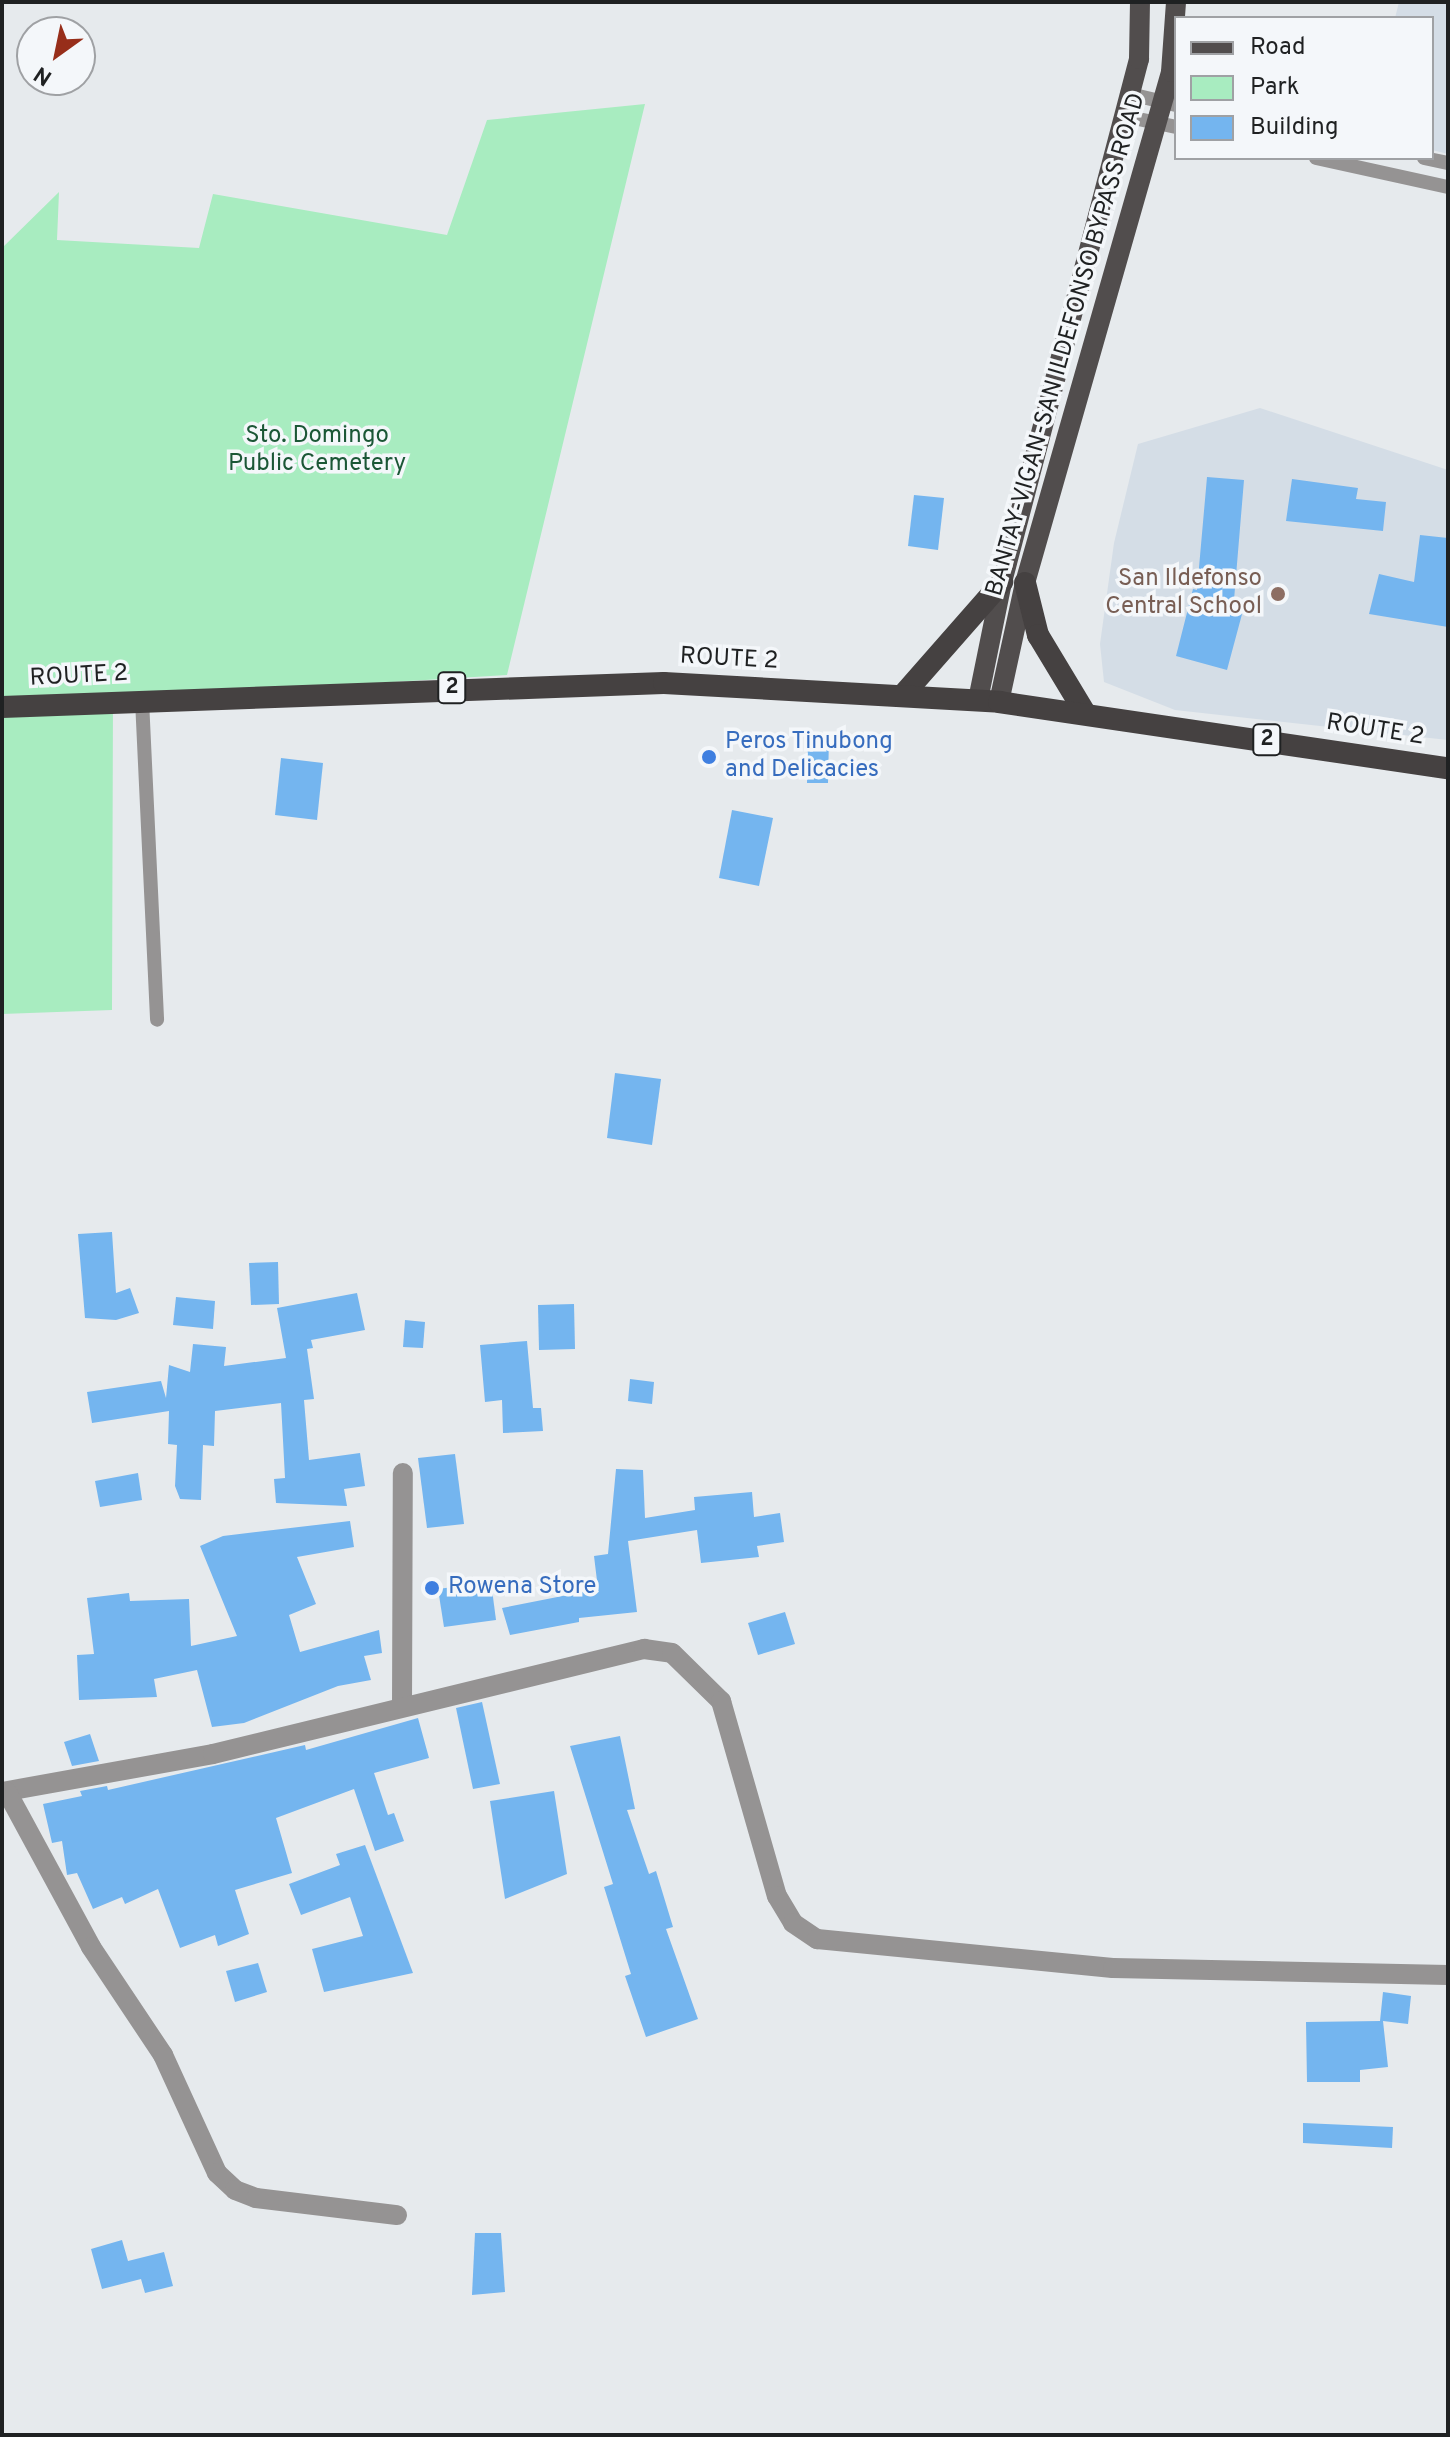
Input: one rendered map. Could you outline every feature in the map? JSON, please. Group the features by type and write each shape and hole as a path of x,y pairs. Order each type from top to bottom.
{"highway":[{"path":"902,696 1002,582"},
{"path":"1025,583 1038,635 1085,713"},
{"name":"ROUTE 2","path":"2,707 664,683 988,701 1448,768"}],"main road":[{"name":"BANTAY-VIGAN-SAN ILDEFONSO BYPASS ROAD","path":"988,701 1002,582 1139,59 1140,2"},
{"name":"BANTAY-VIGAN-SAN ILDEFONSO BYPASS ROAD","path":"988,701 1166,125 1174,30"}],"street":[{"path":"402,1707 403,1473"},
{"path":"397,2215 256,2198 235,2190 217,2173 163,2055 91,1947 4,1792 213,1754 644,1649 672,1653 721,1701 777,1896 793,1923 817,1939 1113,1968 1448,1975"}],"lane":[{"path":"1130,94 1169,104"},
{"path":"1124,116 1166,125"},
{"path":"1335,160 1373,164 1448,187"},
{"path":"142,700 157,1020"}],"shaded area":[{"path":"1399,2 1448,2 1448,154 1434,150 1434,16 1396,16"},
{"name":"San Ildefonso Central School","path":"1260,408 1448,470 1448,740 1175,710 1104,682 1100,644 1114,543 1138,444"}],"green space":[{"name":"Sto. Domingo Public Cemetery","path":"645,104 507,675 113,699 112,1010 2,1014 2,248 59,192 57,240 199,248 213,194 447,235 487,120"}],"building":[{"path":"1207,477 1244,480 1234,600 1245,603 1227,670 1176,656 1193,589 1197,590"},
{"path":"1292,479 1358,488 1356,499 1386,502 1383,531 1286,521"},
{"path":"914,495 944,498 938,550 908,546"},
{"path":"1420,535 1448,538 1448,627 1369,614 1379,574 1414,582"},
{"path":"808,737 829,737 828,783 807,783"},
{"path":"281,758 323,763 317,820 275,815"},
{"path":"732,810 773,818 759,886 719,878"},
{"path":"615,1073 661,1079 652,1145 607,1138"},
{"path":"112,1232 116,1293 130,1288 139,1313 116,1320 85,1318 78,1234"},
{"path":"278,1262 279,1304 251,1305 249,1263"},
{"path":"357,1293 365,1330 311,1340 313,1348 307,1349 314,1399 304,1400 309,1460 360,1453 365,1486 344,1489 347,1506 276,1503 274,1479 285,1478 281,1403 215,1411 214,1446 203,1445 201,1500 180,1499 175,1486 177,1445 168,1444 169,1411 92,1423 87,1392 161,1381 166,1398 169,1365 190,1372 193,1344 226,1347 224,1366 286,1358 277,1308"},
{"path":"176,1297 215,1301 213,1329 173,1325"},
{"path":"574,1304 575,1349 539,1350 538,1305"},
{"path":"405,1320 425,1322 423,1348 403,1347"},
{"path":"527,1341 533,1408 541,1408 543,1431 503,1433 502,1400 485,1402 480,1345"},
{"path":"630,1379 654,1382 652,1404 628,1401"},
{"path":"455,1454 464,1524 427,1528 418,1458"},
{"path":"616,1469 643,1470 645,1518 695,1510 694,1497 752,1492 754,1517 780,1513 784,1542 757,1546 759,1557 701,1563 697,1530 628,1541 637,1612 579,1618 579,1622 510,1635 502,1608 598,1589 594,1556 608,1554"},
{"path":"138,1473 142,1500 100,1507 95,1481"},
{"path":"350,1521 354,1547 297,1557 316,1604 289,1615 300,1652 379,1630 382,1653 364,1656 371,1680 338,1686 244,1723 212,1727 197,1670 154,1679 157,1697 79,1700 77,1655 94,1654 87,1598 129,1593 130,1601 189,1599 191,1646 237,1636 200,1546 223,1536"},
{"path":"491,1582 496,1620 444,1627 438,1589"},
{"path":"785,1612 795,1644 758,1655 748,1623"},
{"path":"482,1702 500,1784 473,1789 456,1708"},
{"path":"418,1718 429,1758 374,1773 388,1815 394,1813 404,1841 375,1851 354,1789 276,1818 292,1873 235,1890 249,1934 218,1946 215,1935 180,1948 158,1889 125,1904 122,1897 93,1909 77,1873 67,1875 62,1841 52,1843 43,1804 82,1796 80,1791 107,1786 108,1790 305,1745 306,1750"},
{"path":"90,1734 99,1761 72,1766 64,1742"},
{"path":"620,1736 635,1809 627,1810 649,1874 656,1871 673,1927 666,1929 698,2019 646,2037 625,1976 631,1974 604,1887 613,1884 570,1746"},
{"path":"554,1791 567,1874 505,1899 490,1801"},
{"path":"365,1845 413,1973 324,1992 312,1949 363,1936 350,1897 301,1915 289,1884 340,1865 336,1854"},
{"path":"258,1963 267,1992 235,2002 226,1971"},
{"path":"1383,1992 1411,1996 1408,2024 1383,2021 1388,2067 1360,2070 1360,2082 1307,2082 1306,2022 1380,2021"},
{"path":"1303,2123 1393,2127 1392,2148 1303,2143"},
{"path":"475,2233 501,2233 505,2292 472,2295"},
{"path":"122,2240 128,2261 164,2252 173,2286 145,2293 141,2279 102,2289 91,2249"}],"place":[{"name":"San Ildefonso Central School","path":"1278,594"},
{"name":"Peros Tinubong and Delicacies","path":"709,757"},
{"name":"Rowena Store","path":"432,1588"}]}
